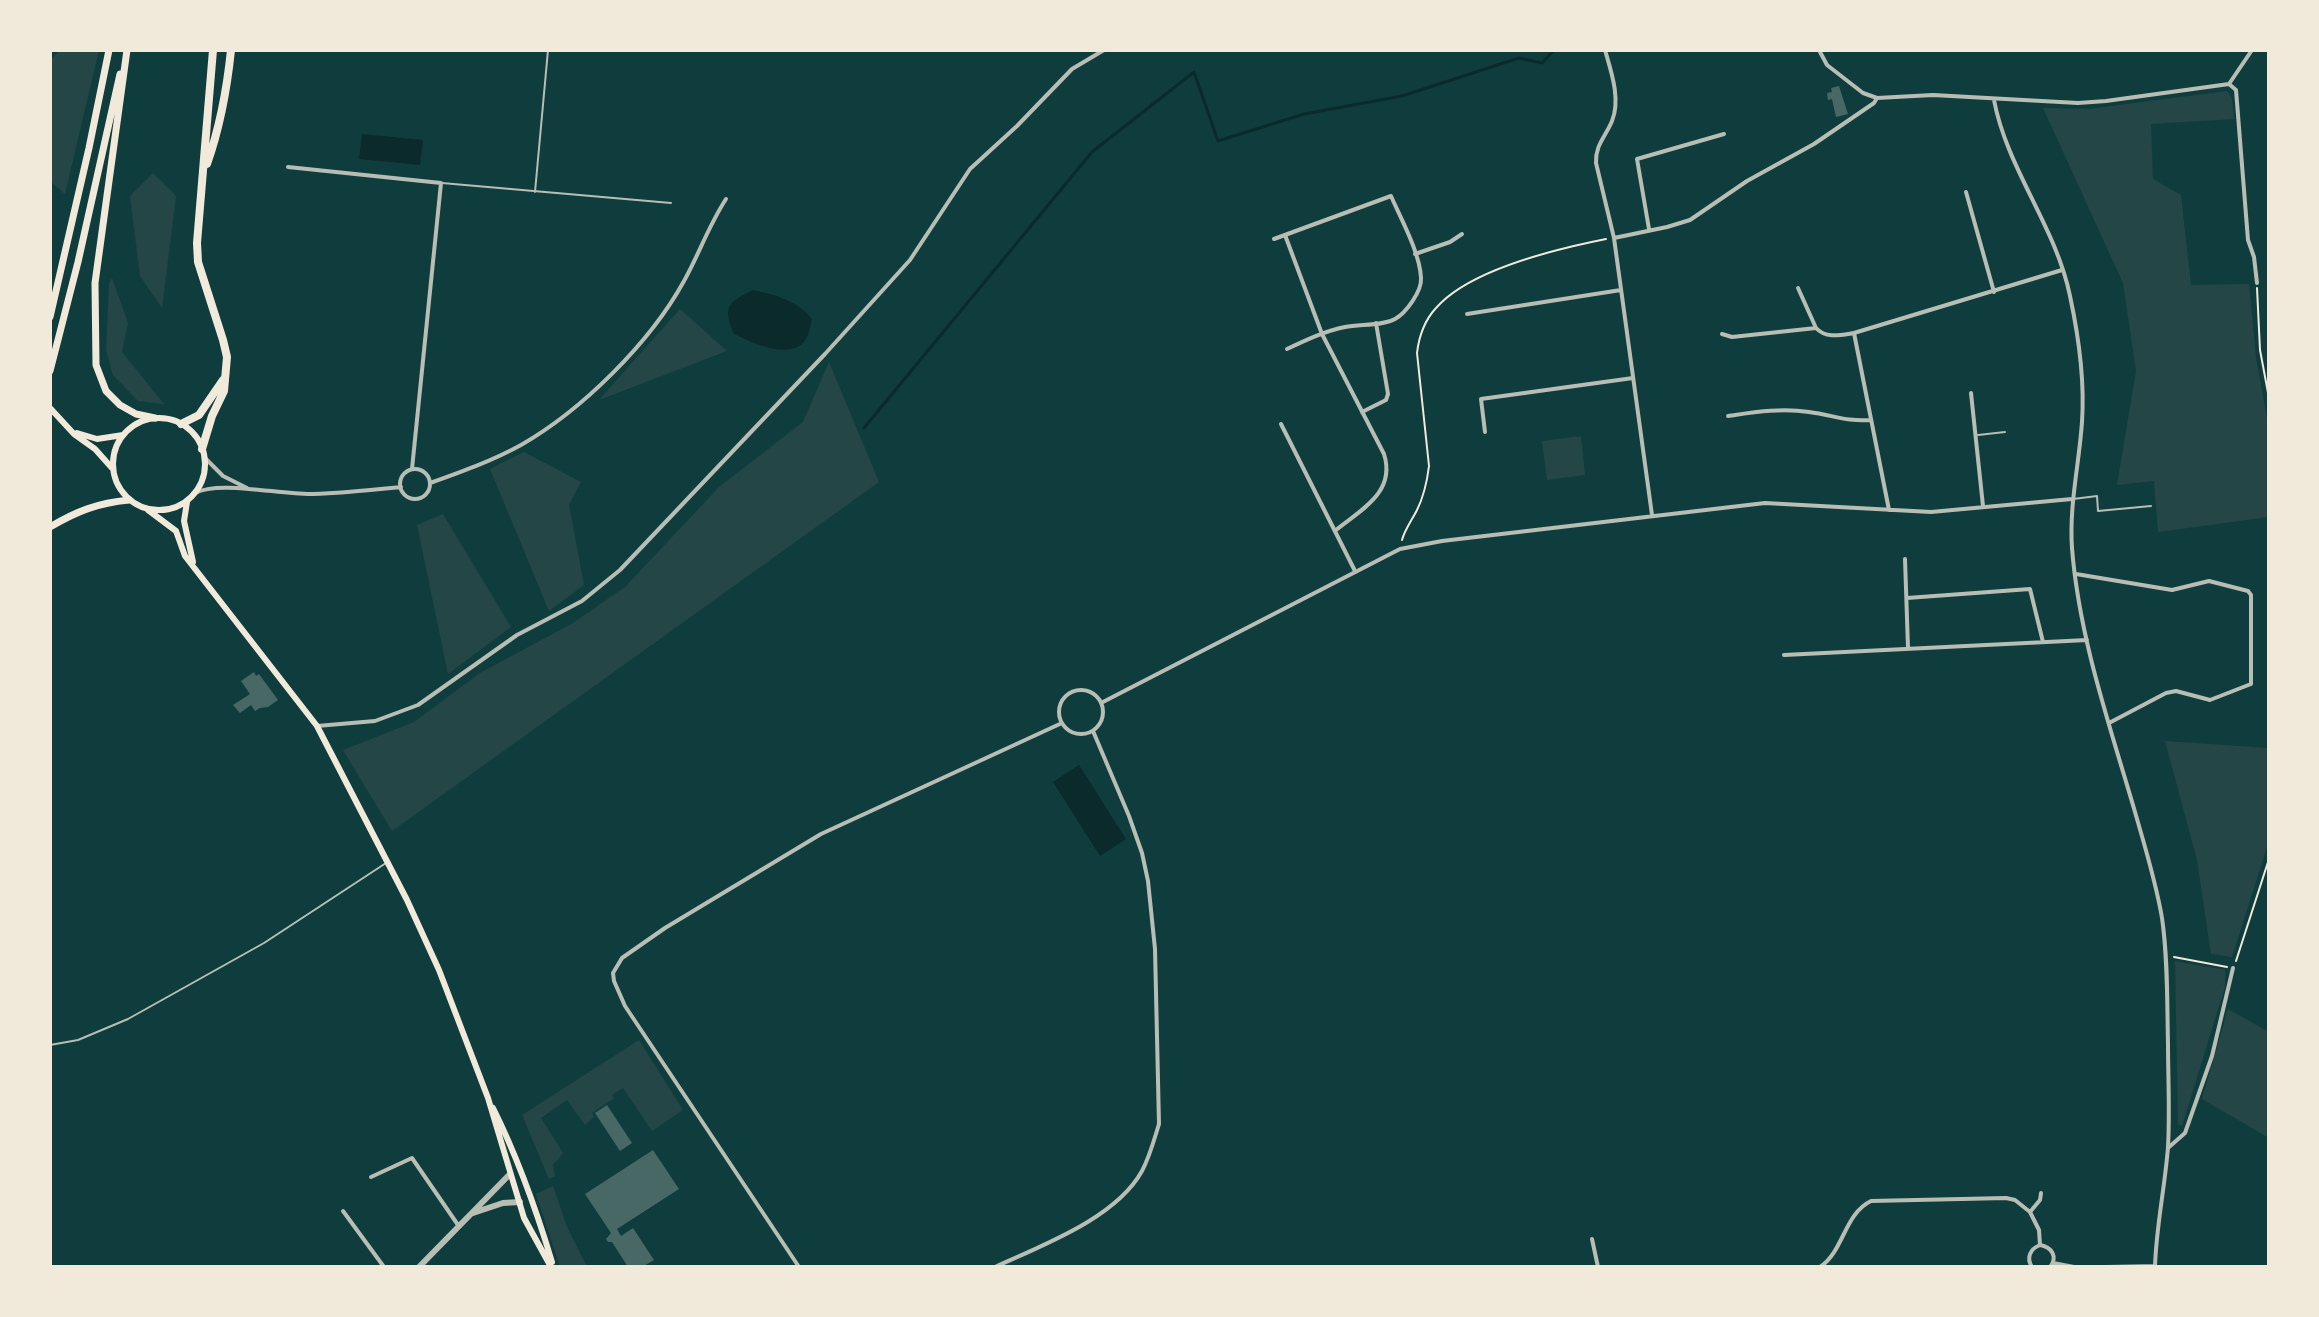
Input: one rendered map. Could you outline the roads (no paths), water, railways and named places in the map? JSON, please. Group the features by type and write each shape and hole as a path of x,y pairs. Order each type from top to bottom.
{"highway":[{"path":"50,317 109,50"},
{"path":"50,371 126,50"},
{"path":"126,50 95,283 96,365 106,391 120,405 136,414 155,418"},
{"path":"203,453 212,416 224,391 227,372 223,340 198,262 197,243 213,50"},
{"path":"203,176 217,136 231,50"},
{"path":"181,424 199,415 227,372"},
{"path":"50,527 102,503 129,500"}],"main road":[{"path":"50,408 106,460 121,491 129,500 176,531 185,556 317,726 439,970 488,1098 524,1218 552,1267"},
{"path":"112,468 117,445 137,423 155,418 168,419 190,430 203,453 203,475 195,493 187,501 169,509 148,510"},
{"path":"64,424 80,434 97,439 123,435"},
{"path":"187,501 184,521 193,565"},
{"path":"488,1098 513,1149 552,1267"},
{"path":"510,1174 517,1172 528,1202 534,1206"}],"street":[{"path":"317,726 375,721 418,705 517,635 582,601 620,570 910,260 970,169 1072,69 1104,50"},
{"path":"1605,50 1615,110 1596,153 1596,163 1614,238 1652,515"},
{"path":"1819,50 1827,65 1869,97 1933,95 1994,100 2106,101 2229,84 2252,50"},
{"path":"2229,84 2236,90 2248,240 2257,283"},
{"path":"1614,238 1690,220 1747,181 1825,137 1877,98"},
{"path":"1994,100 2006,143 2062,270 2076,325 2082,370 2082,423 2072,499 2072,548 2087,640 2153,875 2162,919 2167,1001 2168,1148 2155,1267 2106,1267"},
{"path":"1649,230 1637,159 1724,134"},
{"path":"288,167 441,183 412,469"},
{"path":"1966,192 1994,292"},
{"path":"1274,239 1391,196 1421,276 1417,293 1399,317 1322,334 1287,349"},
{"path":"430,483 482,464 523,444 619,368 660,318 684,281 715,215 726,199"},
{"path":"1415,254 1450,242 1462,234"},
{"path":"1285,235 1322,334 1384,454 1388,474 1378,495 1336,530"},
{"path":"1798,288 1816,328 1828,335 1854,333 2062,270"},
{"path":"1467,314 1621,290"},
{"path":"1362,412 1386,400 1388,394 1376,323"},
{"path":"1722,334 1732,337 1816,328"},
{"path":"1854,333 1889,510"},
{"path":"1485,432 1481,399 1633,378"},
{"path":"1971,393 1983,507"},
{"path":"1728,416 1776,409 1852,421 1871,420"},
{"path":"1281,424 1355,571"},
{"path":"203,453 223,476 253,490"},
{"path":"412,469 422,470 430,483 428,490 418,498 408,497 401,487 402,476 412,469"},
{"path":"195,493 210,487 312,494 401,487"},
{"path":"1101,703 1400,549 1442,541 1765,503 1931,512 2072,499"},
{"path":"1905,559 1908,649"},
{"path":"2076,574 2172,590 2209,581 2248,591 2251,595 2251,684 2210,700 2176,691 2166,693 2109,723"},
{"path":"1907,598 2030,589 2043,642"},
{"path":"1784,655 2087,640"},
{"path":"1084,690 1092,693 1101,703 1103,716 1093,731 1073,733 1062,723 1059,710 1069,694 1084,690"},
{"path":"799,1267 625,1006 613,973 622,958 665,928 821,834 1062,723"},
{"path":"995,1267 1108,1210 1142,1171 1159,1124 1155,949 1148,881 1129,816 1093,731"},
{"path":"2168,1148 2185,1133 2212,1056 2233,968"},
{"path":"371,1177 412,1158 458,1225"},
{"path":"419,1267 510,1174"},
{"path":"2030,1212 2040,1200 2041,1193"},
{"path":"1820,1267 1831,1257 1857,1210 1871,1201 2015,1200 2030,1212 2039,1230 2040,1245"},
{"path":"469,1214 503,1203 520,1202"},
{"path":"343,1211 384,1267"},
{"path":"1592,1239 1598,1267"},
{"path":"2040,1245 2053,1252 2052,1265 2074,1267"},
{"path":"2032,1267 2030,1253 2040,1245"}],"lane":[{"path":"535,192 548,50"},
{"path":"441,183 671,203"},
{"path":"1976,435 2005,432"},
{"path":"2072,499 2097,496 2098,511 2151,506"},
{"path":"50,1045 78,1040 128,1019 264,943 387,862"}],"waterway":[{"path":"864,428 1092,152 1194,72 1218,141 1304,114 1402,96 1519,58 1542,63 1554,50"}]}
